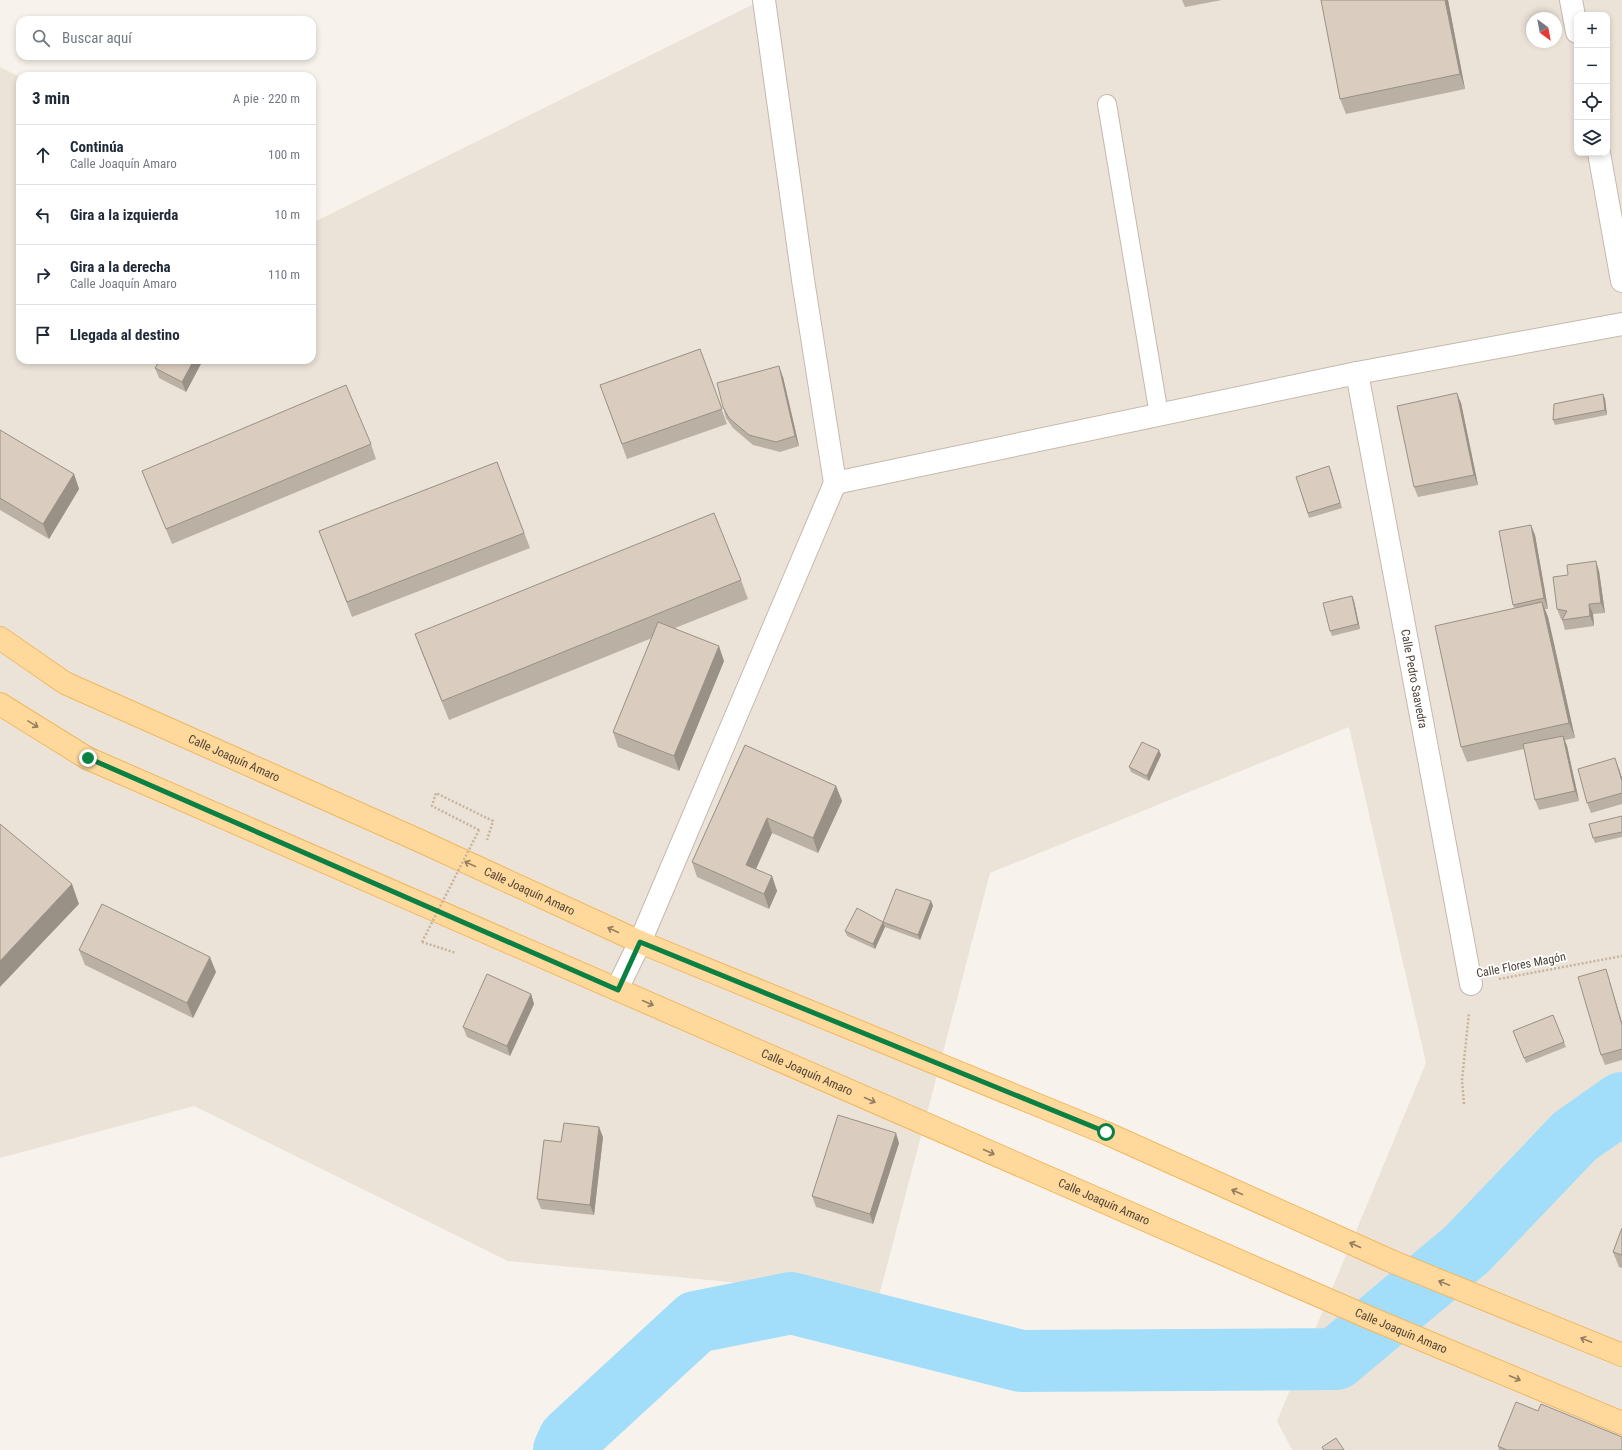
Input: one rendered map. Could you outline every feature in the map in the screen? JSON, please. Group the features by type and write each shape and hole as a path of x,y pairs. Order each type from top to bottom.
{"main road":[{"name":"Calle Joaquín Amaro","path":"0,638 65,683 411,837 640,942 1106,1132 1391,1261 1622,1355"},
{"name":"Calle Joaquín Amaro","path":"0,704 88,758 1370,1318 1479,1362 1622,1423"}],"street":[{"path":"618,990 640,942 836,483 803,280 764,0"},
{"path":"1571,0 1574,16"},
{"path":"1600,156 1622,281"},
{"path":"836,483 1357,373 1622,324"},
{"name":"Calle Pedro Saavedra","path":"1357,373 1471,984"}],"lane":[{"path":"1107,104 1159,415"}],"path":[{"path":"458,954 422,942 479,830 432,806 436,793 493,821"},
{"name":"Calle Flores Magón","path":"1464,1104 1462,1080 1471,984 1622,956"}],"shaded area":[{"path":"762,0 1622,0 1622,1450 1292,1450 1277,1421 1426,1063 1349,727 990,873 879,1296 508,1261 194,1106 0,1158 0,67 16,75 16,364 316,364 316,221"}],"building":[{"path":"1321,0 1445,0 1460,74 1340,99"},
{"path":"700,349 722,409 622,444 600,385"},
{"path":"158,364 192,364 182,382 155,368"},
{"path":"779,366 795,436 776,442 749,435 729,418 723,407 717,383"},
{"path":"346,385 371,444 166,529 142,471"},
{"path":"1457,393 1474,475 1414,487 1397,406"},
{"path":"1603,394 1605,410 1553,420 1554,404"},
{"path":"0,430 74,474 43,524 0,498"},
{"path":"497,462 524,533 347,602 319,531"},
{"path":"1329,466 1340,503 1308,513 1296,477"},
{"path":"714,513 741,580 442,701 415,634"},
{"path":"1531,525 1544,598 1513,605 1499,531"},
{"path":"1596,561 1601,603 1589,604 1590,616 1562,620 1567,611 1557,609 1553,577 1568,575 1567,565"},
{"path":"1352,596 1358,624 1330,631 1323,603"},
{"path":"1542,602 1569,723 1461,747 1435,626"},
{"path":"658,622 719,646 674,756 613,732"},
{"path":"1563,736 1575,791 1535,800 1523,744"},
{"path":"1142,742 1159,750 1147,776 1129,767"},
{"path":"745,745 836,786 813,838 767,818 746,865 772,876 764,894 692,862"},
{"path":"1615,758 1622,781 1622,793 1587,803 1578,769"},
{"path":"1622,816 1622,832 1593,838 1589,824"},
{"path":"0,824 72,884 0,961"},
{"path":"896,889 931,901 918,935 883,922"},
{"path":"102,904 210,957 187,1003 79,950"},
{"path":"857,908 883,922 873,944 845,931"},
{"path":"1606,969 1622,1025 1622,1049 1601,1055 1578,977"},
{"path":"487,974 531,994 507,1046 463,1027"},
{"path":"1553,1015 1564,1042 1524,1058 1513,1031"},
{"path":"838,1115 896,1133 870,1214 812,1196"},
{"path":"564,1123 599,1127 590,1205 537,1199 544,1140 561,1142"},
{"path":"1622,1228 1622,1255 1613,1252"},
{"path":"1516,1402 1538,1411 1541,1404 1622,1437 1622,1450 1507,1450 1498,1446"},
{"path":"1336,1438 1344,1450 1324,1450 1322,1447"}],"waterway":[{"path":"564,1450 569,1439 696,1322 791,1303 1021,1361 1336,1359 1467,1249 1575,1136 1622,1103"}],"route":[{"path":"88,758 618,990 640,942 1106,1132"}]}
